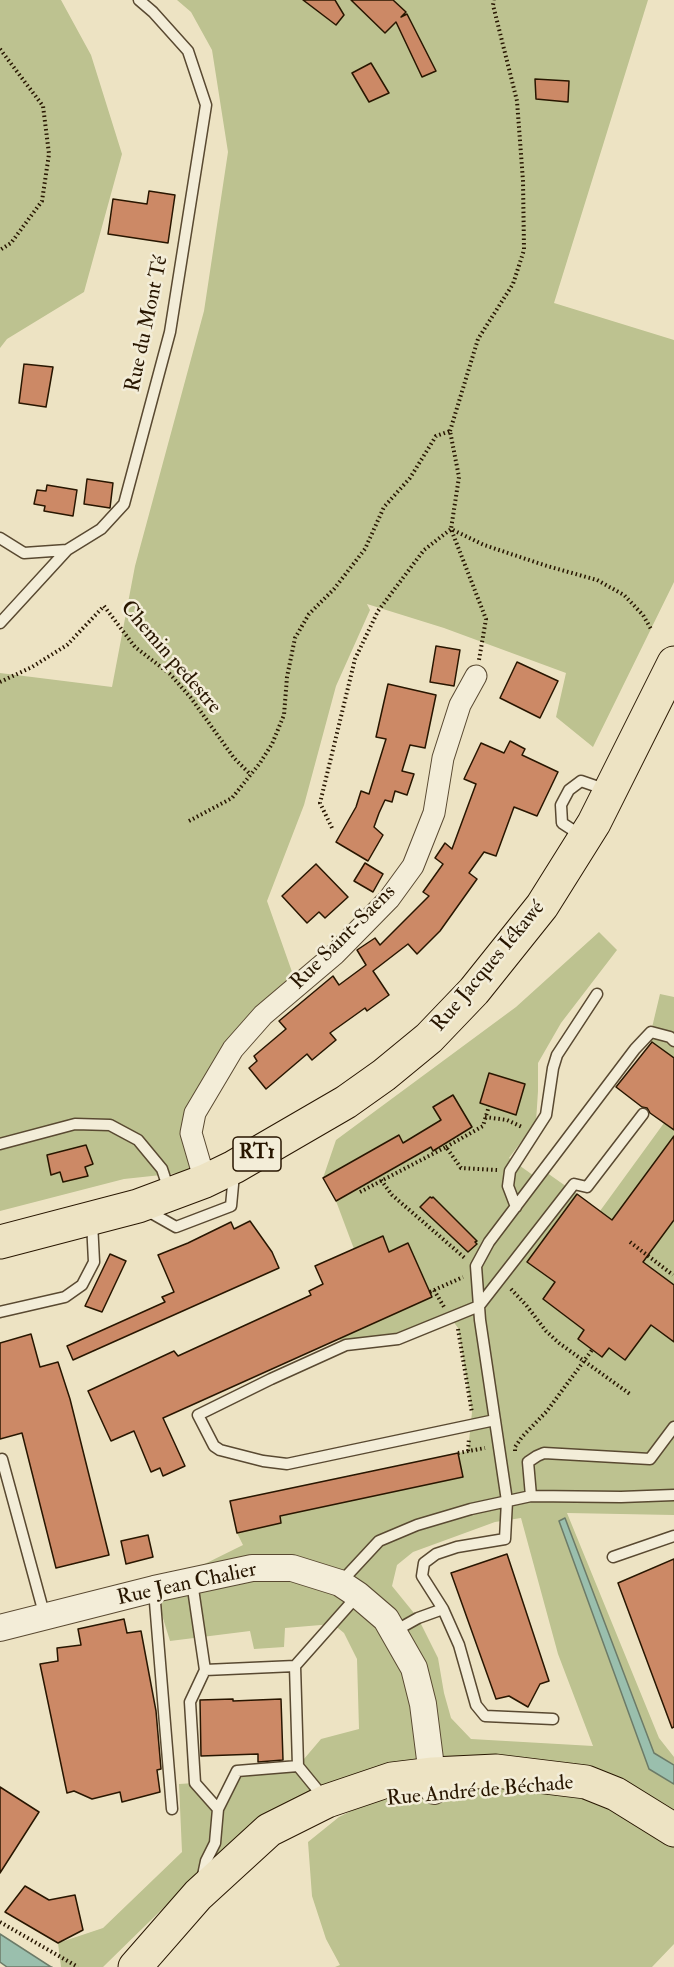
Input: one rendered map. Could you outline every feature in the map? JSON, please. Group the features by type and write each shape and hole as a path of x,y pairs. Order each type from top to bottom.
{"main road":[{"name":"Rue Jacques Iékawé","path":"0,1242 138,1206 205,1181 234,1167 346,1102 384,1075 429,1038 474,991 542,906 585,838 674,663"},
{"name":"Rue André de Béchade","path":"140,1967 287,1843 367,1803 434,1783 496,1771 586,1782 616,1794 674,1830"},
{"name":"Rue André de Béchade","path":"135,1967 198,1895 269,1830 327,1801 392,1779 434,1783"}],"street":[{"name":"Rue Saint-Saens","path":"205,1181 191,1133 195,1113 233,1048 263,1015 351,938 389,899 413,866 434,813 443,759 460,705 476,676"},
{"name":"Rue Jean Chalier","path":"0,1628 154,1589 252,1568 292,1568 349,1589"},
{"path":"349,1589 386,1619 414,1668 423,1704 434,1783"}],"lane":[{"name":"Rue du Mont Té","path":"0,623 67,549 101,529 124,504 170,332 206,105 188,51 139,0"},
{"path":"0,538 24,553 67,549"},
{"path":"516,1207 508,1186 510,1171 546,1115 557,1055 597,994"},
{"path":"553,1719 485,1716 476,1705 459,1646 443,1609 422,1575 424,1563 436,1554 457,1547 506,1539 507,1501 480,1320 476,1269 489,1242 635,1048 651,1032 670,1037 674,1041"},
{"path":"495,1420 287,1464 263,1461 220,1450 214,1446 198,1415 346,1345 398,1340 480,1306 574,1184 587,1187 643,1114"},
{"path":"0,1144 75,1124 110,1125 138,1140 162,1169 171,1194"},
{"path":"138,1206 177,1227 231,1206 234,1167"},
{"path":"0,1312 65,1297 82,1285 94,1262 91,1219"},
{"path":"531,1496 528,1462 537,1456 544,1453 650,1459 674,1427"},
{"path":"2,1459 45,1617"},
{"path":"327,1801 298,1766 296,1666 379,1541 417,1525 531,1496 674,1495"},
{"path":"612,1557 674,1536"},
{"path":"192,1581 205,1670 190,1702 195,1783 218,1809"},
{"path":"154,1589 172,1809"},
{"path":"393,1632 418,1618 443,1609"},
{"path":"205,1670 296,1666"},
{"path":"198,1895 206,1861 214,1843 218,1809 237,1771 298,1766"}],"path":[{"path":"476,676 486,619 451,529 459,477 450,431 478,339 513,284 524,250 523,181 516,101 493,5 494,0"},
{"path":"0,49 43,106 49,154 42,201 10,243 0,250"},
{"path":"189,821 232,798 260,763 272,744 284,716 287,677 295,638 309,614 334,589 365,549 384,507 410,478 436,436 450,431"},
{"path":"451,529 484,545 597,580 624,595 643,615 651,629"},
{"path":"332,828 320,803 355,659 378,611 424,550 451,529"},
{"name":"Chemin pedestre","path":"0,682 32,667 67,645 104,606 135,647 170,674 191,698 234,758 251,775"},
{"path":"360,1192 483,1126 489,1106"},
{"path":"485,1117 507,1120 528,1132"},
{"path":"446,1147 461,1168 510,1171"},
{"path":"381,1180 392,1195 476,1269 432,1291 458,1328 472,1412 468,1452"},
{"path":"630,1242 673,1275"},
{"path":"501,1281 511,1289 559,1343 630,1394"},
{"path":"511,1289 518,1281"},
{"path":"516,1457 515,1447 522,1437 547,1411 592,1350"},
{"path":"0,1922 78,1967"}],"shaded area":[{"path":"0,0 61,0 91,55 122,154 84,292 7,339 0,348"},
{"path":"177,0 648,0 554,303 674,340 674,582 593,747 556,717 566,673 444,628 367,604 370,610 336,686 304,805 267,901 297,986 263,1015 191,1133 189,1172 124,1179 0,1211 0,673 112,687 135,566 204,311 228,152 212,50 191,12"},
{"path":"599,932 617,950 561,1023 538,1063 536,1122 509,1158 537,1178 543,1170 577,1194 527,1262 555,1282 543,1299 584,1330 578,1339 609,1348 625,1360 651,1325 674,1342 674,1515 567,1513 659,1738 674,1757 674,1944 652,1967 335,1967 340,1965 326,1939 312,1896 308,1842 339,1817 367,1803 434,1791 490,1787 392,1768 195,1877 103,1967 61,1967 58,1943 103,1928 182,1852 179,1784 195,1783 218,1808 237,1771 298,1766 321,1739 359,1729 357,1659 344,1633 333,1624 285,1628 284,1647 254,1649 250,1631 170,1641 154,1589 243,1545 237,1533 281,1523 280,1516 463,1477 458,1453 468,1451 472,1412 458,1328 450,1317 398,1339 346,1345 339,1339 408,1244 389,1252 383,1237 354,1249 336,1201 412,1158 398,1135 323,1178 336,1140 516,1007","holes":["521,1518 558,1654 593,1746 471,1739 451,1718 438,1658 418,1618 392,1586 397,1565 413,1552 495,1522"]},
{"path":"660,994 674,997 674,1058 649,1040"},
{"path":"674,1104 674,1136 612,1220 600,1211 664,1123"},
{"path":"674,1220 674,1285 648,1287 630,1242 648,1256"},
{"path":"565,1518 654,1753 674,1765 674,1784 649,1769 559,1521"},
{"path":"0,1934 51,1967 7,1967 0,1962"}],"building":[{"path":"303,0 335,0 344,15 336,25"},
{"path":"351,0 393,0 406,12 401,17 407,14 436,71 422,77 396,22 385,33"},
{"path":"371,63 389,93 369,102 352,73"},
{"path":"535,79 569,81 568,102 536,99"},
{"path":"149,191 175,195 168,243 108,234 113,199 147,204"},
{"path":"24,364 53,367 46,407 19,403"},
{"path":"87,479 113,483 110,508 84,504"},
{"path":"47,485 77,490 73,516 44,511 45,506 34,504 37,490 46,491"},
{"path":"436,646 460,650 454,686 430,682"},
{"path":"517,662 558,681 540,718 500,698"},
{"path":"388,684 436,695 425,748 410,745 402,771 414,774 407,795 395,791 392,802 385,800 374,827 383,835 368,861 336,842 356,807 361,791 369,794 386,739 376,737"},
{"path":"510,741 525,749 522,755 558,772 537,816 514,807 496,856 484,852 469,873 477,879 440,931 417,954 408,944 373,971 389,995 367,1011 365,1008 330,1033 336,1040 312,1060 307,1054 266,1089 249,1068 257,1061 254,1056 286,1029 279,1021 333,976 339,985 366,965 357,950 375,938 380,945 429,896 423,892 443,864 435,858 445,843 452,849 476,784 464,779 481,743 504,753"},
{"path":"365,863 383,874 373,892 354,881"},
{"path":"316,864 348,897 325,918 319,912 307,923 282,896"},
{"path":"652,1042 674,1058 674,1130 616,1087"},
{"path":"489,1073 525,1084 516,1115 480,1103"},
{"path":"453,1095 472,1127 433,1151 431,1147 336,1201 323,1178 399,1135 403,1143 441,1120 433,1107"},
{"path":"674,1136 674,1220 643,1262 674,1285 674,1342 651,1325 625,1360 609,1348 602,1357 578,1339 584,1330 543,1299 555,1282 527,1262 577,1194 612,1220"},
{"path":"86,1145 93,1164 85,1167 88,1176 63,1182 60,1172 51,1175 47,1155"},
{"path":"430,1197 433,1197 477,1241 475,1242 477,1244 468,1252 420,1207"},
{"path":"250,1221 272,1252 279,1268 73,1360 67,1346 165,1302 162,1297 174,1292 158,1255 231,1222 234,1229"},
{"path":"383,1236 389,1252 408,1243 432,1297 163,1418 185,1466 163,1476 160,1468 151,1472 134,1431 111,1441 88,1391 174,1351 178,1356 311,1295 309,1291 323,1284 315,1266"},
{"path":"110,1254 126,1261 102,1312 85,1306"},
{"path":"31,1334 40,1367 58,1362 70,1399 109,1555 56,1568 22,1433 0,1439 0,1343"},
{"path":"458,1453 463,1477 280,1516 281,1523 237,1533 230,1501"},
{"path":"148,1535 153,1557 126,1564 121,1541"},
{"path":"507,1554 549,1681 540,1684 528,1707 509,1696 496,1699 451,1573"},
{"path":"674,1559 674,1727 672,1728 618,1583"},
{"path":"124,1619 127,1633 141,1631 156,1711 161,1769 157,1770 160,1792 122,1802 120,1792 92,1799 74,1791 67,1793 40,1664 58,1661 57,1648 81,1645 78,1629"},
{"path":"233,1699 233,1701 281,1699 283,1760 258,1762 258,1754 201,1756 200,1700"},
{"path":"0,1787 39,1812 0,1873"},
{"path":"25,1886 49,1900 75,1895 83,1930 58,1943 5,1912"}]}
